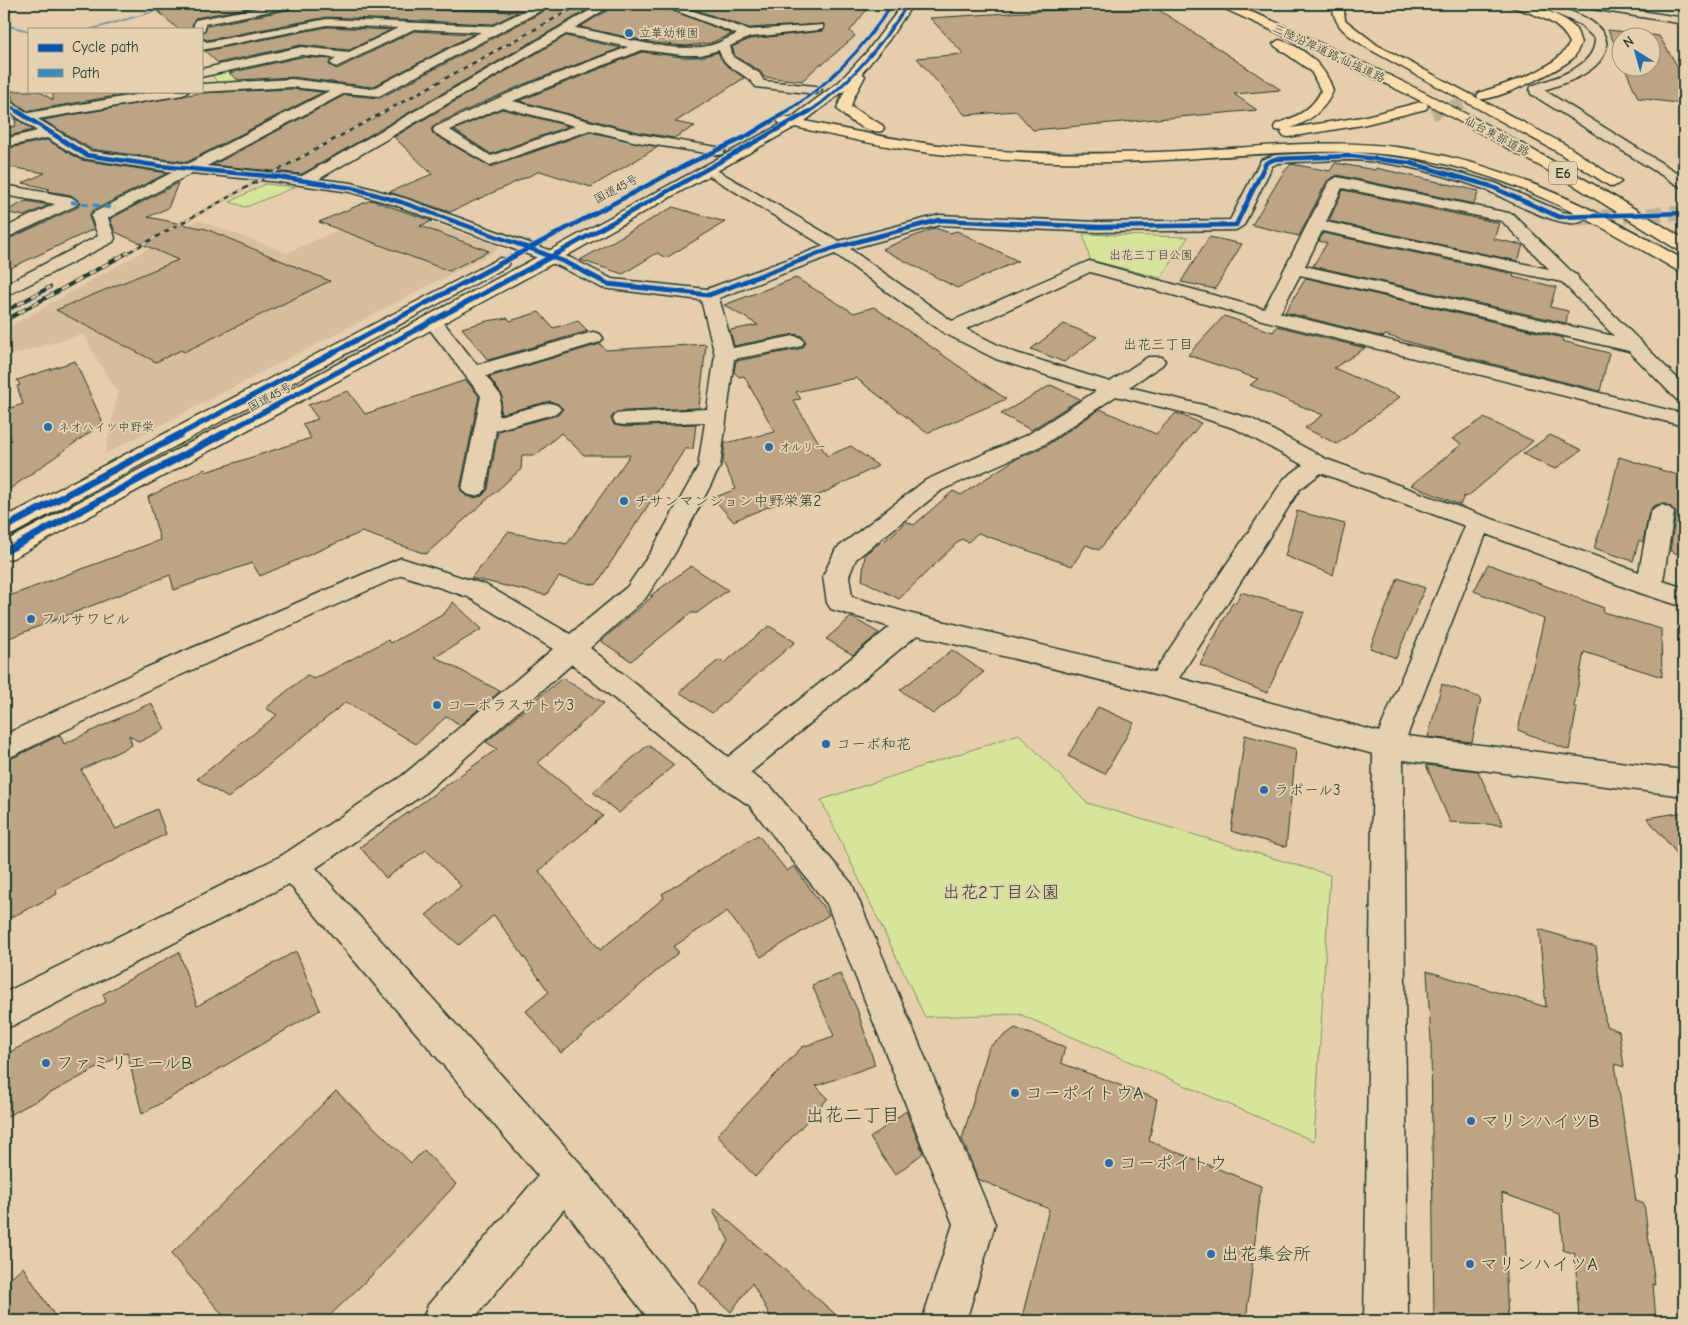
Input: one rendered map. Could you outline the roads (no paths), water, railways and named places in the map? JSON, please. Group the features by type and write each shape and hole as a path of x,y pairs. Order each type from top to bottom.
{"highway":[{"name":"国道45号","path":"4,528 684,166 789,117 849,61 867,40 892,4"},
{"name":"国道45号","path":"4,552 432,322 708,170 789,117 845,84 885,40 908,4"},
{"name":"三陸沿岸道路;仙塩道路","path":"1219,4 1287,32 1430,108"},
{"name":"三陸沿岸道路;仙塩道路","path":"1245,4 1313,33 1456,100"},
{"name":"仙台東部道路","path":"1344,4 1338,10 1338,15 1346,28 1357,37 1419,73 1562,148 1626,192 1554,151 1456,100"},
{"path":"1472,91 1522,72 1540,62 1560,44 1560,33 1544,20 1498,4"},
{"path":"1484,96 1541,73 1569,56 1576,47 1577,40 1574,32 1567,26 1546,14 1514,4"},
{"path":"1206,7 1301,56 1321,73 1326,82 1327,91 1317,108 1286,126 1267,134 1333,126 1430,108"},
{"path":"863,65 844,103 844,108 852,115 878,128"},
{"path":"1235,151 1377,125 1430,108"},
{"name":"仙台東部道路","path":"1430,108 1538,159 1684,246"},
{"path":"789,117 994,141 1080,145 1248,137"},
{"path":"789,117 949,151 1009,156 1174,156 1318,147 1385,150 1415,154 1475,168 1524,185 1620,230 1684,267"},
{"path":"1643,202 1684,227"}],"street":[{"path":"200,28 199,22 292,4"},
{"path":"409,4 545,5"},
{"path":"663,4 748,34"},
{"path":"1540,4 1582,20 1600,37 1602,44 1600,52 1592,61 1565,77 1536,89 1536,91 1684,183"},
{"path":"1580,4 1684,21"},
{"path":"202,85 292,83 341,90 374,92 545,5"},
{"path":"306,180 607,5"},
{"path":"343,23 365,11"},
{"path":"202,46 327,22 495,29"},
{"path":"292,83 414,26"},
{"path":"563,30 592,33 638,47 702,51 748,34 819,27"},
{"path":"723,43 727,59 756,76 760,84 816,90"},
{"path":"591,125 490,161 440,130 500,102 638,47"},
{"path":"202,73 301,51 352,56"},
{"path":"4,292 107,238 99,216 195,168 341,90"},
{"path":"26,117 178,92"},
{"path":"4,102 49,133 86,155 151,165 306,180 352,188 400,202 528,248 608,284 709,295 837,248 939,220 1098,227 1236,225 1266,162 1274,159 1351,156 1410,163 1490,186 1559,217 1578,218"},
{"path":"500,102 638,138 718,151"},
{"path":"4,143 49,133"},
{"path":"708,170 837,248 951,329 1003,355 1111,389 1200,410 1244,424 1279,441 1318,464 1649,587 1684,598"},
{"path":"1269,316 1296,269 1337,182 1507,218 1571,279 1684,396"},
{"path":"4,190 71,202 4,234"},
{"path":"1317,225 1571,279"},
{"path":"951,329 1089,266 1269,316 1684,420"},
{"path":"1296,269 1635,347"},
{"path":"4,1012 292,866 413,785 570,647 636,593 663,553 709,467 725,355 709,295"},
{"path":"432,322 491,396 474,489"},
{"path":"472,373 593,338"},
{"path":"725,355 794,342"},
{"path":"1155,361 1036,439 934,485 845,555 836,576 840,603 912,624 1161,684 1388,746 1684,783"},
{"path":"486,426 550,409"},
{"path":"624,419 716,415"},
{"path":"1161,684 1292,484 1318,464"},
{"path":"1649,587 1662,514"},
{"path":"1386,1321 1388,746 1478,524"},
{"path":"4,748 151,676 401,566 477,591 570,647 728,774 761,797 840,894 974,1224 944,1321"},
{"path":"728,774 912,624"},
{"path":"292,866 565,1176 677,1321"},
{"path":"444,1321 565,1176"}],"waterway":[{"path":"95,28 180,4"},
{"path":"4,25 28,31"}],"tunnel":[{"path":"1434,112 1484,96"},
{"path":"1432,113 1438,111"},
{"path":"1578,218 1684,213"}],"railway":[{"path":"125,254 581,4"},
{"path":"4,321 127,253"},
{"path":"4,312 50,287"}],"place":[{"name":"立華幼稚園","path":"629,33"},
{"name":"ネオハイツ中野栄","path":"48,427"},
{"name":"オルリー","path":"769,447"},
{"name":"チサンマンション中野栄第2","path":"624,501"},
{"name":"フルサワビル","path":"31,619"},
{"name":"コーポラスサトウ3","path":"437,705"},
{"name":"コーポ和花","path":"826,744"},
{"name":"ラポール3","path":"1264,790"},
{"name":"ファミリエールB","path":"46,1063"},
{"name":"コーポイトウA","path":"1015,1093"},
{"name":"マリンハイツB","path":"1471,1121"},
{"name":"コーポイトウ","path":"1109,1163"},
{"name":"出花集会所","path":"1211,1254"},
{"name":"マリンハイツA","path":"1470,1264"}],"district":[{"name":"出花三丁目","path":"1158,344"},
{"name":"出花二丁目","path":"853,1115"}],"park label":[{"name":"出花三丁目公園","path":"1151,255"},
{"name":"出花2丁目公園","path":"1001,892"}]}
